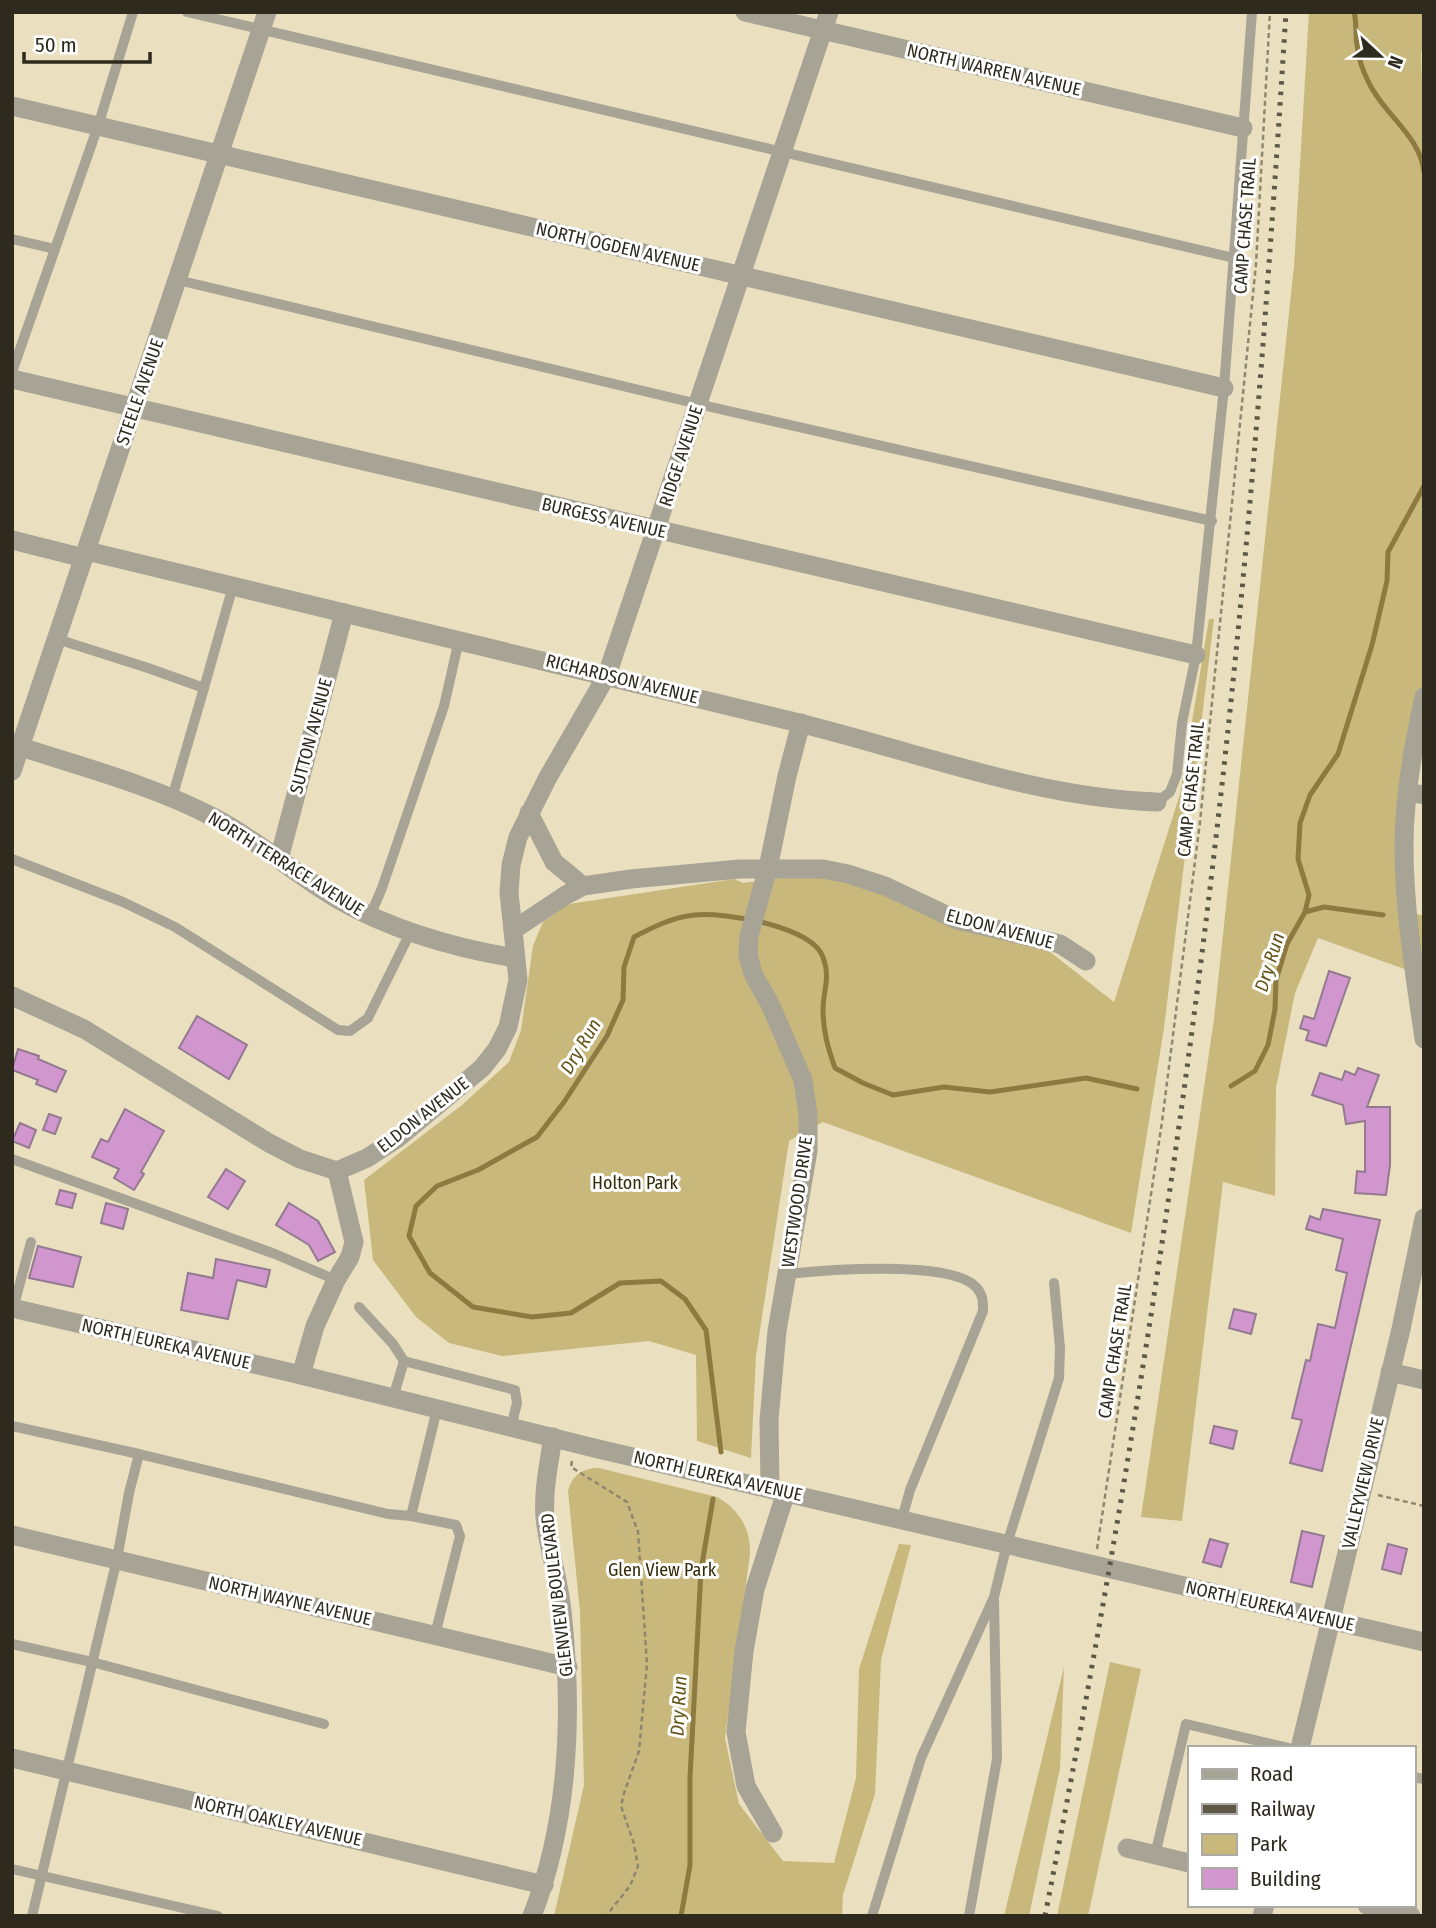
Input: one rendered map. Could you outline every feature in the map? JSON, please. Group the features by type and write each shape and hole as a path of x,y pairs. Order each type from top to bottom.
{"street":[{"name":"NORTH WARREN AVENUE","path":"745,12 826,21 1243,128"},
{"name":"STEELE AVENUE","path":"12,771 264,21"},
{"name":"RIDGE AVENUE","path":"513,930 509,893 511,865 518,837 607,676 826,21"},
{"name":"NORTH OGDEN AVENUE","path":"12,106 1224,388"},
{"name":"BURGESS AVENUE","path":"12,380 1196,655"},
{"name":"RICHARDSON AVENUE","path":"12,540 344,612 801,723 957,766 1093,798 1157,802"},
{"name":"SUTTON AVENUE","path":"279,859 344,612"},
{"path":"1424,697 1416,793 1404,846 1408,911 1424,1040"},
{"name":"WESTWOOD DRIVE","path":"773,1833 746,1786 736,1732 744,1651 778,1490 769,1420 778,1331 808,1151 808,1115 803,1080 770,1004 754,976 748,956 757,903 768,868 801,723"},
{"name":"NORTH TERRACE AVENUE","path":"20,747 172,798 240,832 338,899 370,916 410,933 484,953 515,958"},
{"path":"529,813 554,862 583,886"},
{"name":"ELDON AVENUE","path":"337,1171 367,1158 398,1138 482,1068 497,1049 508,1027 518,980 513,930 583,886 631,879 768,868 823,869 885,886 957,920 1060,944 1086,961"},
{"path":"12,996 84,1029 269,1143 300,1159 337,1171 354,1242 350,1257 315,1326 301,1375"},
{"name":"VALLEYVIEW DRIVE","path":"1300,1746 1390,1372 1424,1217"},
{"name":"NORTH EUREKA AVENUE","path":"13,1308 1424,1642"},
{"path":"1390,1372 1424,1380"},
{"name":"GLENVIEW BOULEVARD","path":"532,1916 544,1885 556,1837 566,1770 568,1667 559,1586 545,1518 546,1485 553,1437"},
{"name":"NORTH WAYNE AVENUE","path":"12,1535 568,1667"},
{"name":"NORTH OAKLEY AVENUE","path":"12,1758 544,1885"},
{"path":"1127,1848 1188,1863"},
{"path":"1375,1907 1411,1916"}],"lane":[{"path":"12,372 98,126 133,12"},
{"path":"187,12 264,21 782,151 1234,258"},
{"path":"1157,802 1170,792 1177,774 1182,723 1196,655 1224,388 1252,12"},
{"path":"12,239 55,249"},
{"path":"178,281 698,404 1212,521"},
{"path":"172,798 233,586"},
{"path":"57,639 204,688"},
{"path":"370,916 444,706 459,640"},
{"path":"12,859 123,902 174,927 338,1030 350,1031 368,1018 410,933"},
{"path":"12,1159 275,1254 336,1280"},
{"path":"13,1308 31,1242"},
{"path":"787,1274 828,1269 914,1270 960,1277 974,1284 983,1296 983,1311 910,1490 902,1519"},
{"path":"872,1916 921,1758 994,1597 1007,1544 1059,1378 1060,1348 1054,1283"},
{"path":"359,1307 393,1344 404,1361 515,1390 517,1403 511,1427"},
{"path":"393,1398 404,1361"},
{"path":"411,1516 437,1409"},
{"path":"12,1426 388,1514 456,1525 460,1535 435,1635"},
{"path":"32,1916 117,1559 139,1454"},
{"path":"969,1916 998,1759 994,1597"},
{"path":"12,1644 92,1662 324,1724"},
{"path":"1155,1855 1186,1724 1280,1746"},
{"path":"12,1869 218,1916"}],"path":[{"name":"CAMP CHASE TRAIL","path":"1094,1564 1162,1122 1200,822 1256,264 1270,12"},
{"path":"575,1443 571,1467 627,1502 638,1532 647,1664 639,1751 621,1806 634,1844 638,1866 630,1886 606,1916"},
{"path":"1361,1491 1424,1506"}],"green space":[{"path":"1309,12 1424,12 1424,52 1421,53 1424,135 1424,697 1414,745 1407,911 1424,916 1424,976 1318,938 1295,993 1276,1088 1275,1196 1223,1182 1182,1521 1141,1517 1214,1019 1294,266"},
{"name":"Holton Park","path":"1209,619 1214,619 1164,1028 1131,1233 823,1122 789,1141 756,1356 751,1458 697,1441 696,1355 649,1341 502,1356 449,1343 416,1317 373,1260 364,1180 462,1105 509,1062 521,1030 533,946 543,922 569,904 734,879 743,883 808,874 866,884 1045,948 1114,1002 1180,794"},
{"name":"Glen View Park","path":"599,1468 717,1497 732,1507 746,1528 750,1554 725,1738 739,1804 783,1861 834,1863 856,1778 859,1669 899,1544 911,1545 881,1660 875,1794 843,1895 842,1916 554,1916 584,1785 580,1612 568,1491 579,1474 588,1469"},
{"path":"1110,1662 1141,1669 1088,1916 1057,1916"},
{"path":"1064,1667 1060,1768 1029,1916 1004,1916"}],"building":[{"path":"1329,971 1350,978 1326,1046 1306,1040 1309,1031 1300,1028 1304,1016 1314,1019"},
{"path":"197,1016 247,1045 229,1079 179,1048"},
{"path":"18,1049 39,1056 38,1059 66,1071 56,1092 36,1084 38,1080 12,1070"},
{"path":"1358,1068 1379,1075 1367,1107 1390,1107 1390,1165 1386,1195 1355,1193 1357,1171 1365,1172 1365,1121 1346,1124 1343,1105 1312,1095 1320,1073 1342,1080 1345,1071 1355,1075"},
{"path":"125,1109 164,1131 134,1190 114,1178 119,1169 92,1157 101,1139 108,1142"},
{"path":"49,1114 61,1118 55,1134 43,1130"},
{"path":"20,1123 36,1130 29,1148 12,1141"},
{"path":"226,1169 245,1181 228,1209 208,1197"},
{"path":"60,1190 76,1194 72,1208 56,1204"},
{"path":"106,1203 128,1209 123,1229 101,1223"},
{"path":"289,1203 318,1221 335,1252 318,1261 309,1245 276,1225"},
{"path":"1323,1209 1380,1220 1322,1471 1290,1463 1302,1420 1292,1418 1306,1360 1310,1361 1318,1324 1335,1328 1347,1273 1336,1270 1343,1239 1306,1229 1310,1216 1320,1220"},
{"path":"38,1246 81,1257 73,1287 29,1278"},
{"path":"216,1259 270,1270 266,1287 237,1280 228,1319 181,1310 188,1273 213,1278"},
{"path":"1234,1309 1256,1314 1251,1334 1229,1328"},
{"path":"1214,1426 1237,1431 1233,1449 1210,1443"},
{"path":"1302,1531 1324,1536 1312,1587 1291,1582"},
{"path":"1210,1539 1228,1544 1221,1567 1203,1562"},
{"path":"1388,1544 1407,1549 1401,1574 1382,1569"}],"waterway":[{"path":"1354,12 1358,49 1366,77 1416,147 1424,172"},
{"path":"1231,1086 1255,1071 1268,1045 1275,1009 1276,980 1287,944 1305,912 1309,895 1298,859 1300,823 1310,795 1338,754 1372,645 1387,581 1388,552 1424,486"},
{"name":"Dry Run","path":"1305,912 1324,907 1383,915"},
{"name":"Dry Run","path":"721,1452 706,1330 685,1299 661,1281 620,1283 571,1313 532,1317 473,1307 430,1273 409,1236 416,1206 437,1186 478,1170 537,1137 564,1102 607,1036 623,1000 624,967 634,937 671,920 695,915 726,916 766,923 802,937 815,946 825,964 827,978 823,1003 824,1025 835,1068 893,1095 944,1087 990,1092 1086,1078 1137,1089"},
{"name":"Dry Run","path":"681,1916 690,1865 690,1777 701,1570 713,1499"}],"railway":[{"path":"1045,1916 1120,1507 1164,1233 1201,958 1249,517 1286,12"}]}
